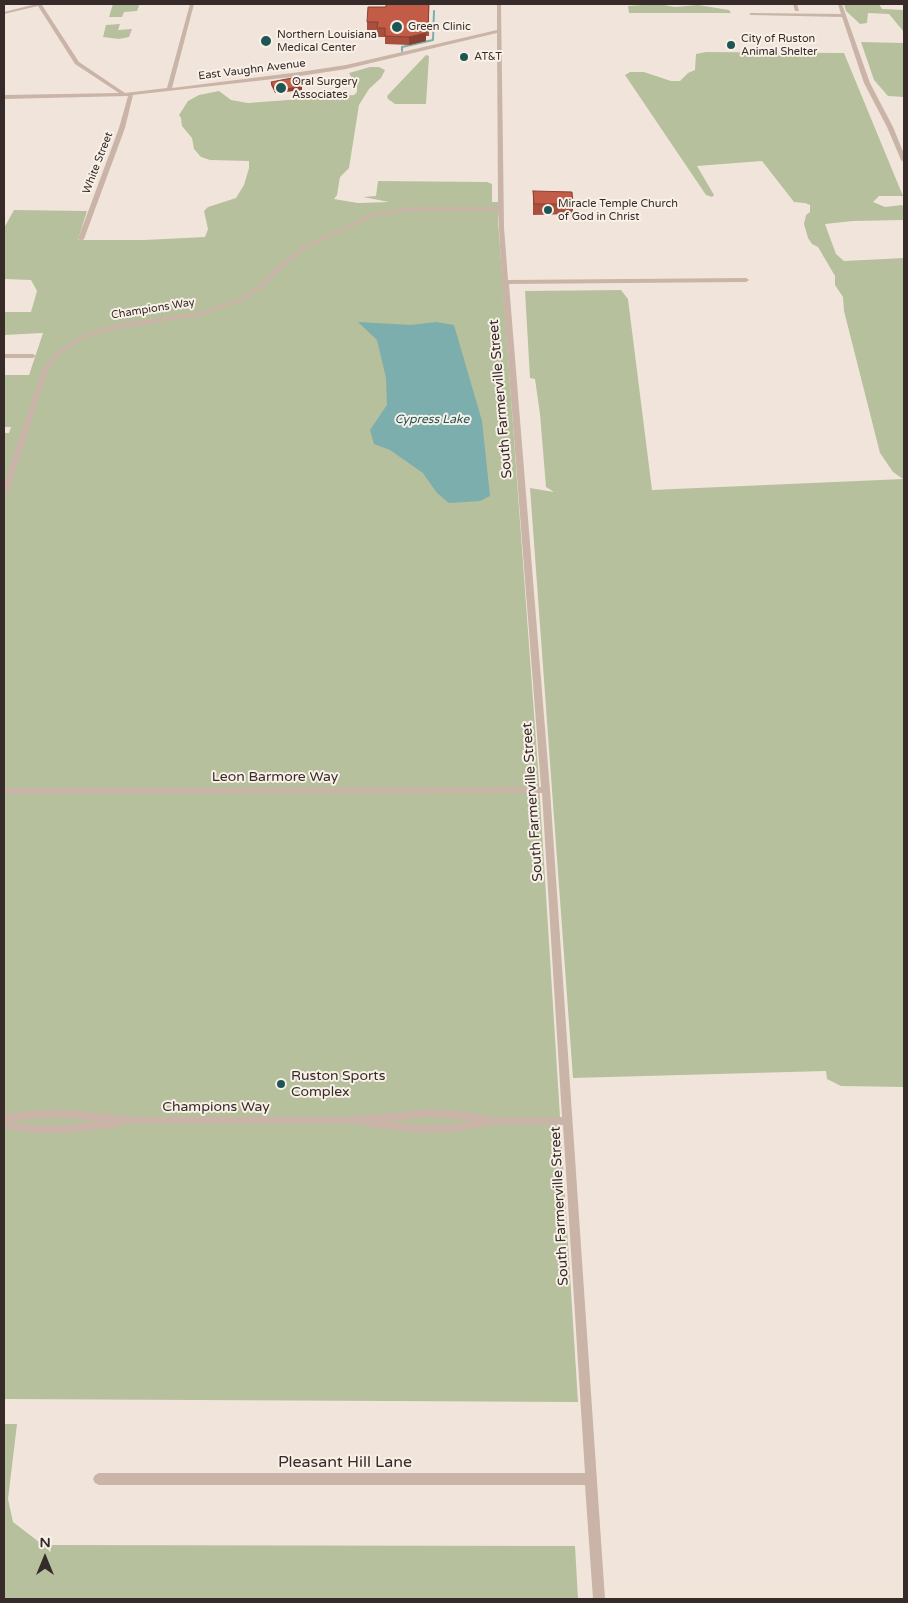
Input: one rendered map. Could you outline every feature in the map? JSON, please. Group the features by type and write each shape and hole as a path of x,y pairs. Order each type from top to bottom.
{"street":[{"path":"4,13 41,4 77,63 128,94"},
{"path":"170,90 192,4"},
{"name":"South Farmerville Street","path":"499,4 501,54 501,209 505,282 546,790 599,1599"},
{"path":"840,4 867,83 890,127 904,160"},
{"path":"751,14 844,16"},
{"name":"East Vaughn Avenue","path":"4,97 128,94 343,67 499,31"},
{"name":"White Street","path":"81,239 122,128 128,94"},
{"name":"Champions Way","path":"4,494 45,370 56,355 80,338 114,327 199,314 240,300 260,287 289,259 305,247 374,215 409,209 501,209"},
{"path":"505,282 746,280"},
{"path":"4,356 33,356"},
{"name":"Leon Barmore Way","path":"4,791 546,790"},
{"name":"Champions Way","path":"4,1118 37,1114 72,1114 133,1121 359,1120 429,1113 468,1116 493,1121"},
{"name":"Champions Way","path":"359,1120 384,1126 418,1129 453,1128 493,1121 568,1120"},
{"name":"Champions Way","path":"4,1125 34,1129 69,1129 133,1121"},
{"name":"Pleasant Hill Lane","path":"99,1478 590,1479"}],"green space":[{"path":"113,4 138,4 139,6 137,11 124,12 122,17 109,17"},
{"path":"658,4 675,7 698,5 729,10 731,13 629,13 628,6"},
{"path":"844,4 879,4 882,9 904,10 904,32 889,14 868,13 867,23 860,24 846,11"},
{"path":"120,24 118,30 132,29 129,37 119,39 103,37 106,25"},
{"path":"861,42 904,43 904,97 888,96 874,80"},
{"path":"706,52 844,53 903,196 879,196 873,202 885,207 902,205 904,208 904,220 853,221 825,224 836,254 844,261 904,258 904,1087 841,1086 827,1079 826,1071 573,1078 530,488 554,492 546,487 535,379 530,378 525,291 621,290 628,299 652,490 903,479 893,472 880,453 844,311 843,297 835,285 835,276 818,247 812,244 808,238 804,224 806,215 810,212 810,205 794,202 762,161 697,166 714,195 712,197 706,195 625,75 630,72 644,72 671,81 680,81 688,73 695,70 696,54"},
{"path":"426,55 429,56 426,104 395,104 388,99 387,96"},
{"name":"Ruston Sports Complex","path":"370,67 379,67 385,70 381,78 369,89 359,105 349,168 340,177 337,195 334,199 358,203 389,202 363,197 376,196 378,181 487,182 492,184 492,202 498,202 538,768 578,1402 4,1399 4,433 9,433 11,427 4,427 4,375 29,375 43,333 4,335 4,312 31,312 37,291 31,280 5,279 4,228 14,210 87,211 78,240 144,240 205,237 208,229 204,211 208,207 236,198 244,185 249,161 210,160 201,157 194,149 192,138 182,126 179,115 188,101 199,95 219,91 231,100 248,103 354,95 357,92 357,87 349,73"},
{"path":"4,1424 17,1424 8,1499 13,1522 43,1545 575,1546 578,1599 4,1599"}],"water":[{"name":"Cypress Lake","path":"358,322 411,325 436,322 454,325 482,421 490,496 480,501 449,503 437,493 423,473 390,450 374,444 370,430 387,405 386,378 377,340"}],"building":[{"name":"Green Clinic","path":"386,4 429,4 426,33 409,37 385,36 385,28 377,28 378,22 367,22 368,7 386,7"},
{"path":"297,77 302,87 275,90 271,82"},
{"path":"533,191 572,192 573,204 534,204"}],"waterway":[{"path":"402,51 402,47 433,40 434,11"}],"place":[{"name":"Green Clinic","path":"397,27"},
{"name":"Northern Louisiana Medical Center","path":"266,41"},
{"name":"City of Ruston Animal Shelter","path":"731,45"},
{"name":"AT&T","path":"464,57"},
{"name":"Oral Surgery Associates","path":"281,88"},
{"name":"Miracle Temple Church of God in Christ","path":"548,210"},
{"name":"Ruston Sports Complex","path":"281,1084"}]}
